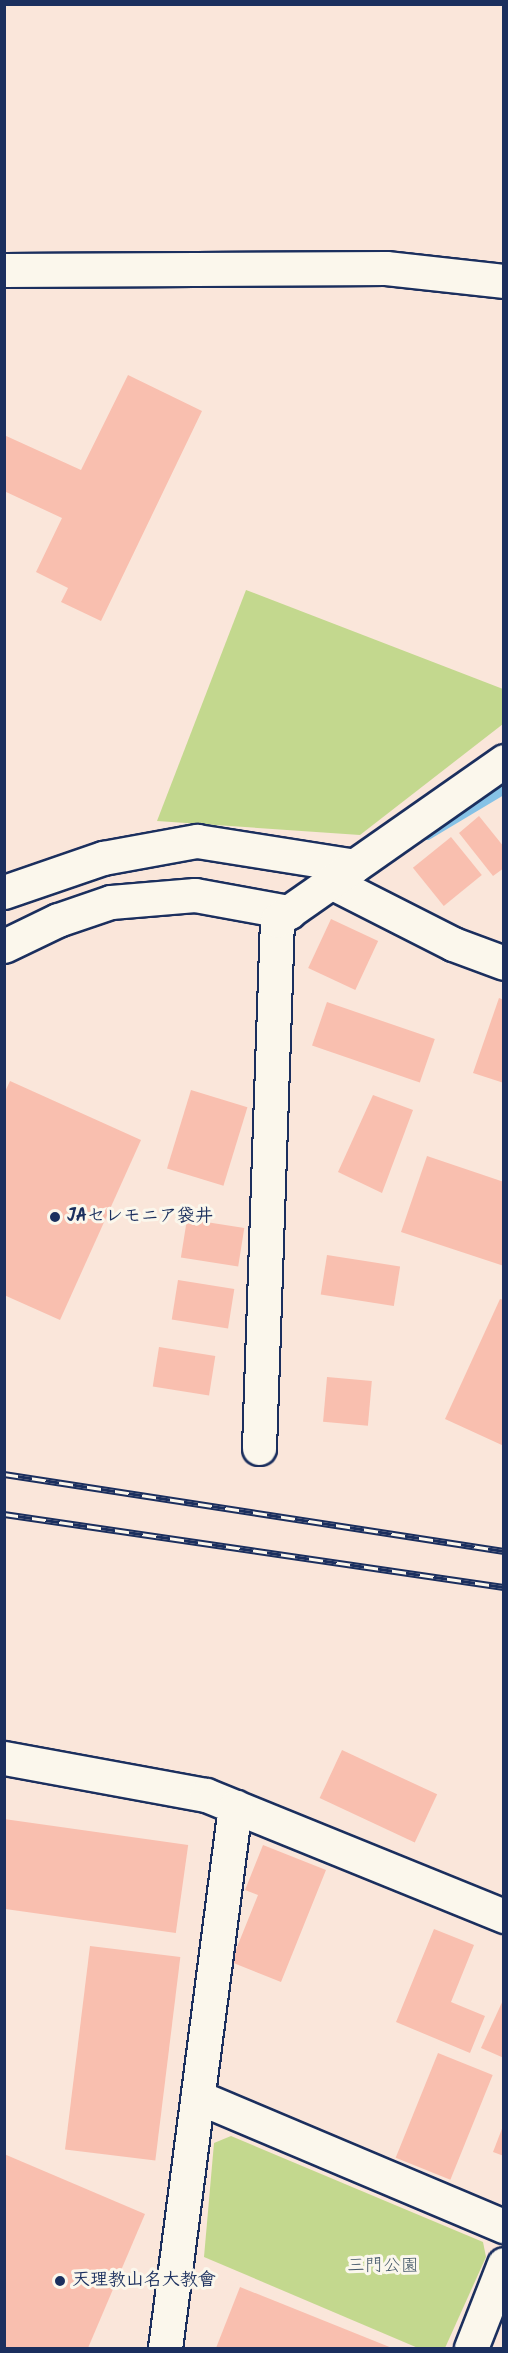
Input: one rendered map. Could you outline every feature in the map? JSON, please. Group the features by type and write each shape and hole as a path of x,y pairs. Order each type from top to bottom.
{"street":[{"path":"4,270 386,268 504,281"},
{"path":"260,1448 277,920 504,761"},
{"path":"4,892 103,858 197,841 342,874 453,944 504,963"},
{"path":"4,946 58,920 111,902 195,894 289,912"},
{"path":"4,1758 206,1795 504,1916"},
{"path":"165,2349 235,1807"},
{"path":"198,2097 504,2226"},
{"path":"471,2349 504,2264"}],"green space":[{"path":"246,590 503,689 503,724 360,835 157,821"},
{"name":"三門公園","path":"231,2136 483,2242 486,2257 445,2348 418,2348 204,2257 214,2143"}],"building":[{"path":"128,375 202,411 101,621 61,602 68,588 36,572 62,518 4,491 4,435 81,470"},
{"path":"479,816 504,847 504,868 493,876 459,833"},
{"path":"451,837 482,875 444,906 413,868"},
{"path":"331,919 378,941 355,990 308,968"},
{"path":"499,998 504,1000 504,1083 473,1073"},
{"path":"327,1002 435,1039 420,1083 312,1045"},
{"name":"JAセレモニア袋井","path":"10,1081 141,1140 60,1320 4,1295 4,1094"},
{"path":"191,1090 247,1107 223,1186 167,1168"},
{"path":"373,1095 413,1110 382,1193 338,1172"},
{"path":"427,1156 504,1182 504,1266 401,1232"},
{"path":"187,1219 244,1228 238,1267 181,1258"},
{"path":"327,1255 400,1267 394,1306 321,1295"},
{"path":"178,1280 234,1289 228,1328 172,1320"},
{"path":"500,1299 504,1300 504,1446 445,1419"},
{"path":"159,1347 215,1356 209,1395 153,1387"},
{"path":"327,1377 372,1381 368,1426 323,1422"},
{"path":"342,1750 437,1794 415,1842 320,1798"},
{"path":"4,1819 188,1845 176,1933 4,1909"},
{"path":"263,1845 326,1870 281,1982 231,1962 258,1895 245,1890"},
{"path":"434,1929 474,1945 451,2002 485,2016 470,2053 396,2022"},
{"path":"90,1946 180,1957 155,2161 65,2149"},
{"path":"504,1998 504,2058 481,2048"},
{"path":"438,2053 493,2075 450,2180 396,2158"},
{"path":"504,2126 504,2156 493,2152"},
{"name":"天理教山名大教會","path":"4,2154 145,2214 88,2348 4,2348"},
{"path":"240,2287 392,2348 216,2348"}],"waterway":[{"path":"427,834 504,788"}],"railway":[{"path":"4,1474 504,1551"},
{"path":"4,1514 504,1587"}],"place":[{"name":"JAセレモニア袋井","path":"55,1217"},
{"name":"天理教山名大教會","path":"60,2281"}]}
